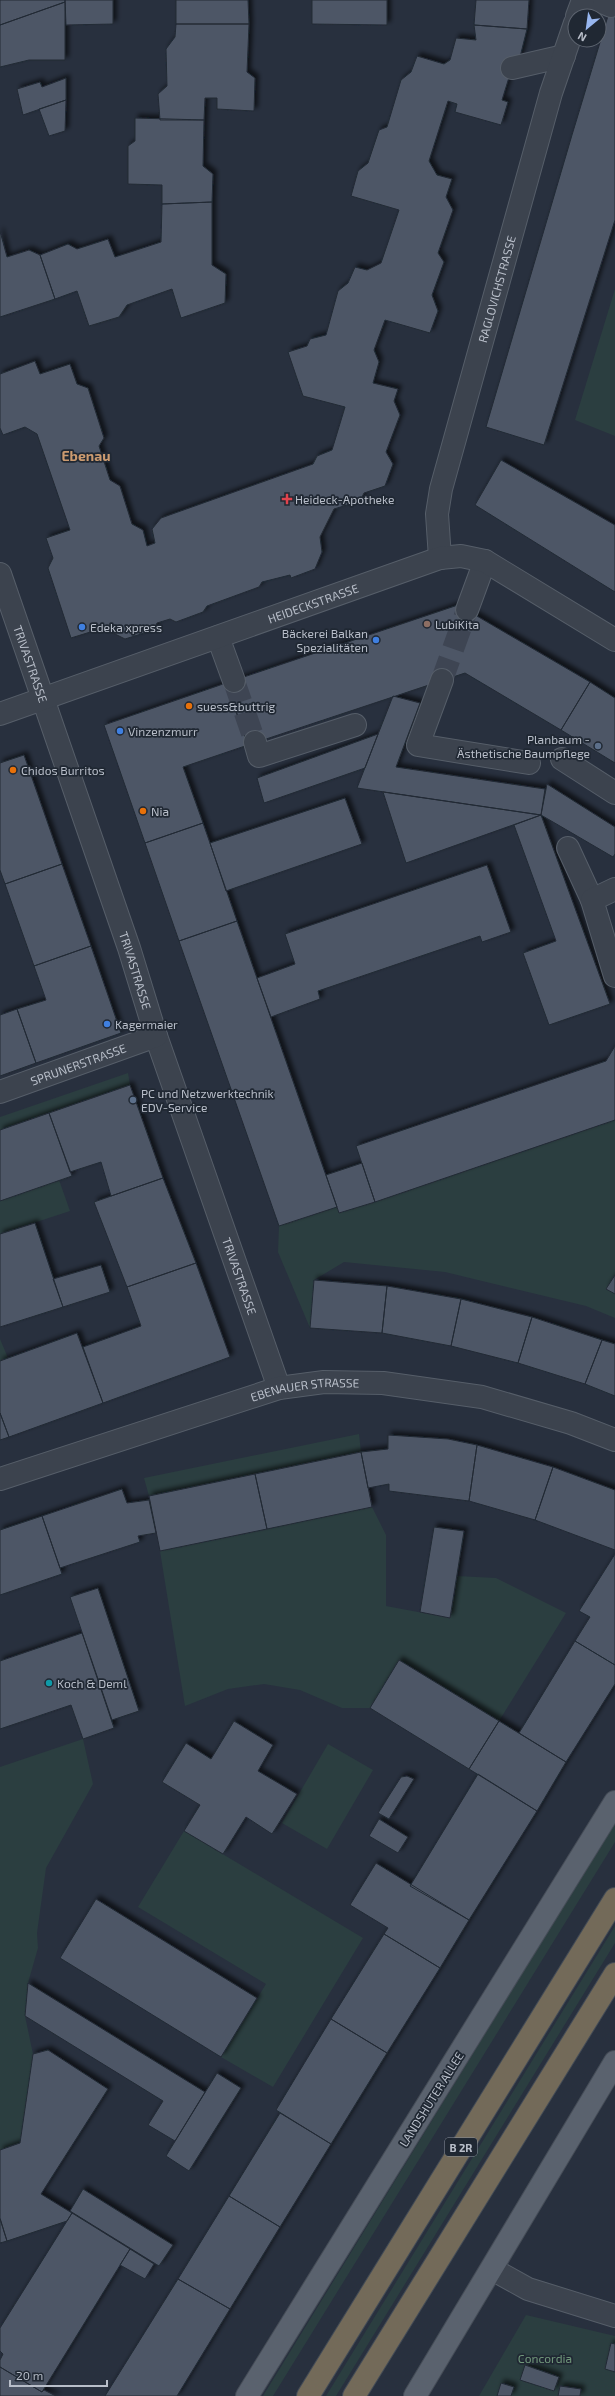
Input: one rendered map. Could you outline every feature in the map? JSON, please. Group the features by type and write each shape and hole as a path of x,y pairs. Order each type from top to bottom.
{"highway":[{"name":"B 2R","path":"308,2396 615,1899"},
{"path":"354,2396 615,1974"}],"main road":[{"name":"LANDSHUTER ALLEE","path":"247,2396 615,1802"},
{"path":"415,2396 615,2062"}],"street":[{"name":"RAGLOVICHSTRASSE","path":"440,558 437,514 441,489 551,93 567,47"},
{"path":"512,68 564,56"},
{"name":"HEIDECKSTRASSE","path":"0,714 440,558 461,556 484,561 615,640"},
{"path":"467,610 484,561"},
{"name":"TRIVASTRASSE","path":"0,574 129,948 156,1036 279,1388"},
{"path":"218,636 234,681"},
{"path":"442,680 418,745 529,763"},
{"path":"255,742 259,756 355,726"},
{"path":"562,759 615,792"},
{"path":"568,848 592,900 615,976"},
{"path":"592,900 615,888"},
{"name":"SPRUNERSTRASSE","path":"0,1092 156,1036"},
{"name":"EBENAUER STRASSE","path":"0,1479 279,1388 324,1382 383,1383 482,1397 571,1423 615,1440"},
{"path":"492,2269 528,2289 615,2316"}],"green space":[{"path":"615,289 615,436 575,420"},
{"path":"128,1073 130,1085 0,1130 0,1117"},
{"path":"615,1120 615,1318 586,1306 445,1272 344,1262 314,1280 310,1328 278,1252 279,1226 337,1207 339,1213 375,1202"},
{"path":"59,1180 70,1211 0,1234 0,1201"},
{"path":"0,1339 8,1358 0,1361"},
{"path":"359,1434 361,1452 149,1496 144,1478"},
{"path":"372,1507 386,1535 386,1606 450,1618 457,1576 496,1578 566,1613 499,1721 399,1660 370,1708 342,1708 300,1690 264,1684 228,1689 185,1706 160,1551"},
{"path":"83,1739 93,1784 46,1868 37,1933 38,1948 28,1983 25,2016 33,2054 20,2143 0,2150 0,1767"},
{"path":"328,1744 373,1770 327,1849 282,1823"},
{"path":"615,1822 615,1842 273,2396 263,2396"},
{"path":"184,1831 363,1938 273,2087 221,2057 266,1984 138,1907"},
{"path":"615,1926 615,1943 336,2396 326,2396"},
{"name":"Concordia","path":"526,2315 615,2336 615,2396 479,2396"}],"building":[{"path":"0,0 65,0 65,2 0,25"},
{"path":"65,0 113,0 113,24 66,25"},
{"path":"176,0 248,0 249,24 176,24"},
{"path":"312,0 387,0 387,25 312,24"},
{"path":"476,0 529,0 527,29 474,25"},
{"path":"615,0 615,220 544,445 486,427 598,48 607,48 607,19 611,6"},
{"path":"65,2 65,60 29,60 0,67 0,25"},
{"path":"176,24 249,24 247,72 255,78 254,111 217,109 217,98 205,98 204,120 160,120 158,94 167,86 166,49 175,37"},
{"path":"474,25 527,29 520,57 515,58 502,100 508,102 501,125 455,112 457,104 448,101 429,161 437,175 452,179 446,197 453,210 438,253 444,262 432,295 438,311 430,333 385,320 374,350 379,362 373,383 398,389 394,401 400,415 386,452 393,464 385,486 364,493 360,501 334,509 320,537 322,552 315,569 291,578 290,575 262,582 259,587 207,606 203,612 176,622 170,619 157,623 154,630 125,639 103,628 71,638 48,568 53,558 46,538 70,530 37,434 25,427 3,435 0,428 0,374 35,361 40,374 70,364 77,384 88,388 104,438 99,446 110,480 120,486 132,524 143,530 147,546 155,543 152,529 161,518 313,464 317,456 332,450 345,407 303,396 288,352 307,346 310,339 326,335 338,291 348,283 355,267 367,270 381,263 399,210 351,196 358,171 368,163 379,130 387,127 401,80 411,72 417,56 444,64 450,60 456,38 476,40"},
{"path":"66,78 66,100 23,115 17,89 40,82 42,87"},
{"path":"66,100 65,131 49,136 39,109"},
{"path":"135,118 204,120 203,166 213,174 212,202 162,204 162,185 128,184 128,146 135,141"},
{"path":"212,202 212,265 226,274 225,303 181,318 172,289 127,305 119,317 89,326 77,291 55,299 40,255 68,244 77,249 108,239 115,257 161,242 162,204"},
{"path":"0,231 7,257 29,250 40,255 55,299 0,317"},
{"path":"501,460 615,525 615,592 475,505"},
{"path":"458,605 590,682 561,730 465,673 248,745 226,683"},
{"path":"590,682 615,698 615,763 561,730"},
{"path":"226,683 248,745 183,767 203,823 145,843 104,725"},
{"path":"393,696 420,703 396,767 545,789 541,815 357,788"},
{"path":"378,734 365,768 264,803 257,778"},
{"path":"24,755 62,864 5,884 0,870 0,763"},
{"path":"547,784 615,827 615,854 613,857 541,815"},
{"path":"383,792 541,815 406,863"},
{"path":"345,798 362,844 226,891 210,843"},
{"path":"541,815 610,1004 549,1025 523,953 556,941 514,825"},
{"path":"203,823 237,921 179,941 145,843"},
{"path":"62,864 91,946 34,966 5,884"},
{"path":"487,865 511,932 482,942 480,936 318,991 320,999 271,1017 257,978 295,964 285,934"},
{"path":"237,921 337,1207 279,1226 179,941"},
{"path":"91,946 121,1033 36,1063 17,1009 46,1000 34,966"},
{"path":"17,1009 36,1063 0,1076 0,1015"},
{"path":"615,1046 615,1120 375,1202 356,1146 606,1061"},
{"path":"130,1085 163,1178 111,1196 101,1162 70,1172 49,1113"},
{"path":"49,1113 72,1176 0,1201 0,1130"},
{"path":"362,1163 375,1202 339,1213 326,1175"},
{"path":"163,1178 196,1263 127,1287 94,1202"},
{"path":"35,1223 63,1307 0,1327 0,1234"},
{"path":"196,1263 230,1357 103,1403 83,1347 141,1326 127,1287"},
{"path":"101,1265 110,1292 63,1307 53,1279"},
{"path":"615,1275 615,1294 606,1289"},
{"path":"314,1280 387,1286 382,1333 310,1328"},
{"path":"387,1286 461,1299 451,1346 382,1333"},
{"path":"461,1299 532,1317 518,1363 451,1346"},
{"path":"532,1317 602,1340 585,1384 518,1363"},
{"path":"77,1333 103,1403 9,1437 0,1413 0,1361"},
{"path":"602,1340 615,1344 615,1396 585,1384"},
{"path":"0,1413 9,1437 0,1440"},
{"path":"388,1435 448,1439 477,1445 469,1501 389,1491 389,1484 368,1488 361,1452 388,1449"},
{"path":"477,1445 553,1467 535,1520 469,1501"},
{"path":"361,1452 372,1507 267,1529 255,1474"},
{"path":"553,1467 615,1490 615,1550 535,1520"},
{"path":"255,1474 267,1529 160,1551 149,1496"},
{"path":"122,1489 127,1503 149,1500 156,1533 138,1536 140,1542 60,1568 42,1516"},
{"path":"42,1516 62,1574 0,1595 0,1530"},
{"path":"434,1527 464,1531 450,1618 420,1612"},
{"path":"615,1554 615,1665 575,1641 590,1617 579,1611"},
{"path":"98,1588 139,1711 112,1720 70,1597"},
{"name":"Koch & Deml","path":"82,1633 114,1728 83,1739 71,1705 0,1729 0,1661"},
{"path":"575,1641 615,1665 615,1684 566,1762 519,1733"},
{"path":"399,1660 499,1721 469,1769 370,1708"},
{"path":"234,1721 273,1745 258,1771 297,1794 272,1834 246,1817 223,1854 184,1831 200,1805 162,1782 186,1743 211,1759"},
{"path":"499,1721 566,1762 537,1811 469,1769"},
{"path":"478,1774 537,1811 469,1920 410,1886"},
{"path":"407,1776 414,1779 389,1819 378,1813 401,1777"},
{"path":"379,1819 408,1837 398,1853 369,1836"},
{"path":"376,1863 469,1920 440,1968 384,1934 388,1928 350,1905"},
{"path":"96,1899 257,1998 221,2057 60,1958"},
{"path":"384,1934 440,1968 387,2053 331,2019"},
{"path":"28,1983 205,2092 175,2141 148,2125 163,2101 25,2016"},
{"path":"331,2019 387,2053 331,2144 276,2110"},
{"path":"48,2050 108,2089 41,2194 72,2213 67,2221 7,2241 0,2218 0,2150 20,2143 33,2054"},
{"path":"217,2073 241,2088 189,2171 166,2156"},
{"path":"280,2113 331,2144 280,2227 229,2196"},
{"path":"83,2189 173,2245 159,2266 70,2211"},
{"path":"229,2196 280,2227 230,2309 178,2279"},
{"path":"72,2213 130,2249 42,2392 0,2367 0,2360 3,2354 0,2351 0,2328"},
{"path":"0,2219 7,2241 0,2243"},
{"path":"130,2249 154,2264 145,2279 120,2265"},
{"path":"178,2279 230,2309 177,2396 105,2396"},
{"path":"611,2343 615,2344 615,2372 605,2369"},
{"path":"525,2365 559,2377 554,2391 520,2380"},
{"path":"0,2367 42,2392 44,2390 56,2396 0,2396"},
{"path":"501,2383 514,2387 511,2396 497,2396"},
{"path":"560,2386 581,2389 580,2396 558,2396"}],"tunnel":[{"path":"442,680 467,610"},
{"path":"234,681 255,742"}],"place":[{"name":"Heideck-Apotheke","path":"287,499"},
{"name":"LubiKita","path":"427,624"},
{"name":"Edeka xpress","path":"82,627"},
{"name":"Bäckerei Balkan Spezialitäten","path":"376,640"},
{"name":"suess&buttrig","path":"189,706"},
{"name":"Vinzenzmurr","path":"120,731"},
{"name":"Planbaum - Ästhetische Baumpflege","path":"598,746"},
{"name":"Chidos Burritos","path":"13,770"},
{"name":"Nia","path":"143,811"},
{"name":"Kagermaier","path":"107,1024"},
{"name":"PC und Netzwerktechnik EDV-Service","path":"133,1100"},
{"name":"Koch & Deml","path":"49,1683"}],"district":[{"name":"Ebenau","path":"86,455"}]}
